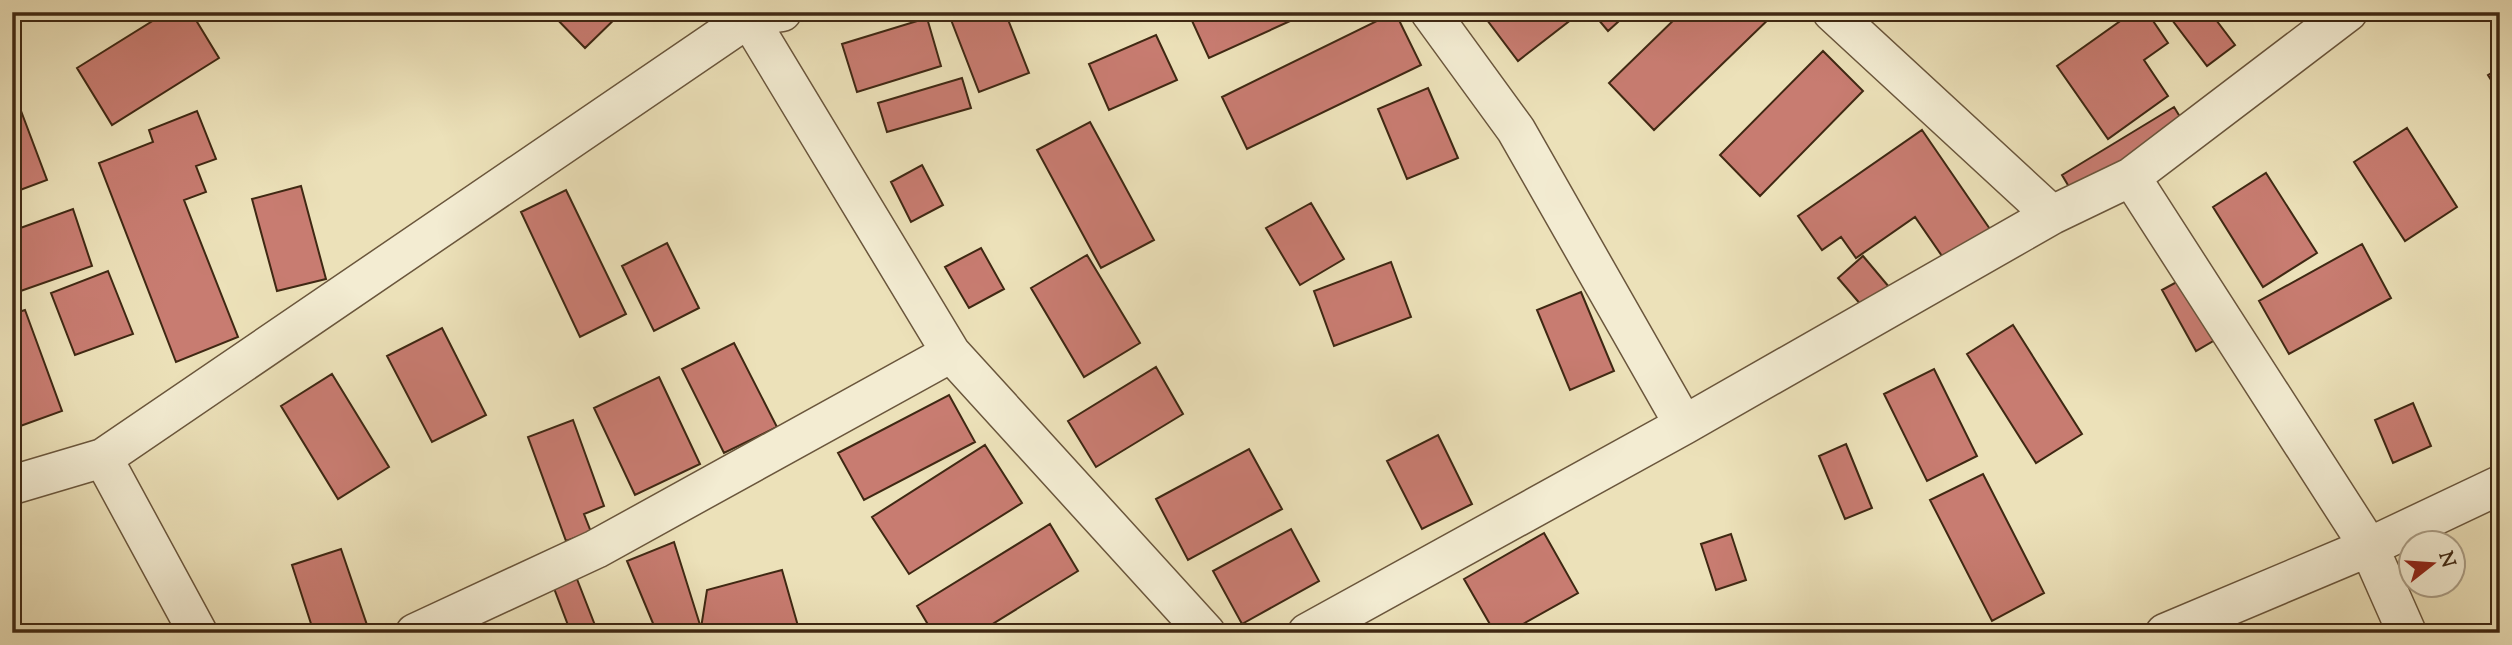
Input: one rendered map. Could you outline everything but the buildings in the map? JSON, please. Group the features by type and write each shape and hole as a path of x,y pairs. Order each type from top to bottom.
{"street":[{"path":"1430,12 1516,130 1684,425"},
{"path":"1832,12 2052,215"},
{"path":"1307,633 1684,425 2052,215 2131,177 2348,12"},
{"path":"12,485 103,458 759,14 951,353 1206,633"},
{"path":"2131,177 2369,547 2407,633"},
{"path":"415,633 596,549 951,353"},
{"path":"103,458 198,633"},
{"path":"2165,633 2369,547 2500,485"}]}
